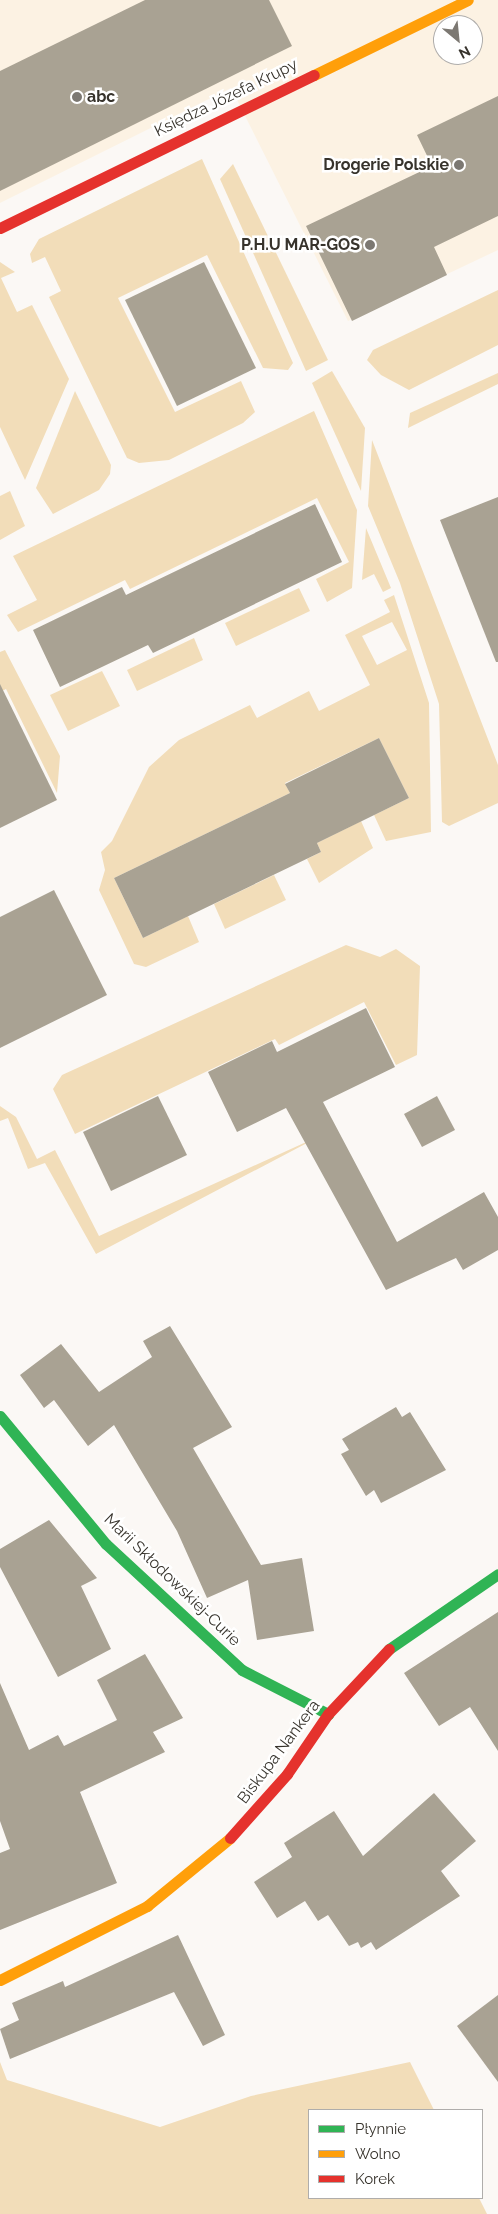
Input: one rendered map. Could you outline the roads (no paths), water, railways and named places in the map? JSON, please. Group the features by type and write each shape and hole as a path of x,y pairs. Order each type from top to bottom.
{"street":[{"name":"Księdza Józefa Krupy","path":"0,228 468,0"},
{"name":"Marii Skłodowskiej-Curie","path":"0,1416 106,1544 242,1670 328,1714"},
{"name":"Biskupa Nankera","path":"0,1980 148,1906 201,1866 287,1774 328,1714 387,1650 498,1574"}],"place":[{"name":"abc","path":"77,97"},
{"name":"Drogerie Polskie","path":"459,165"},
{"name":"P.H.U MAR-GOS","path":"370,245"}]}
